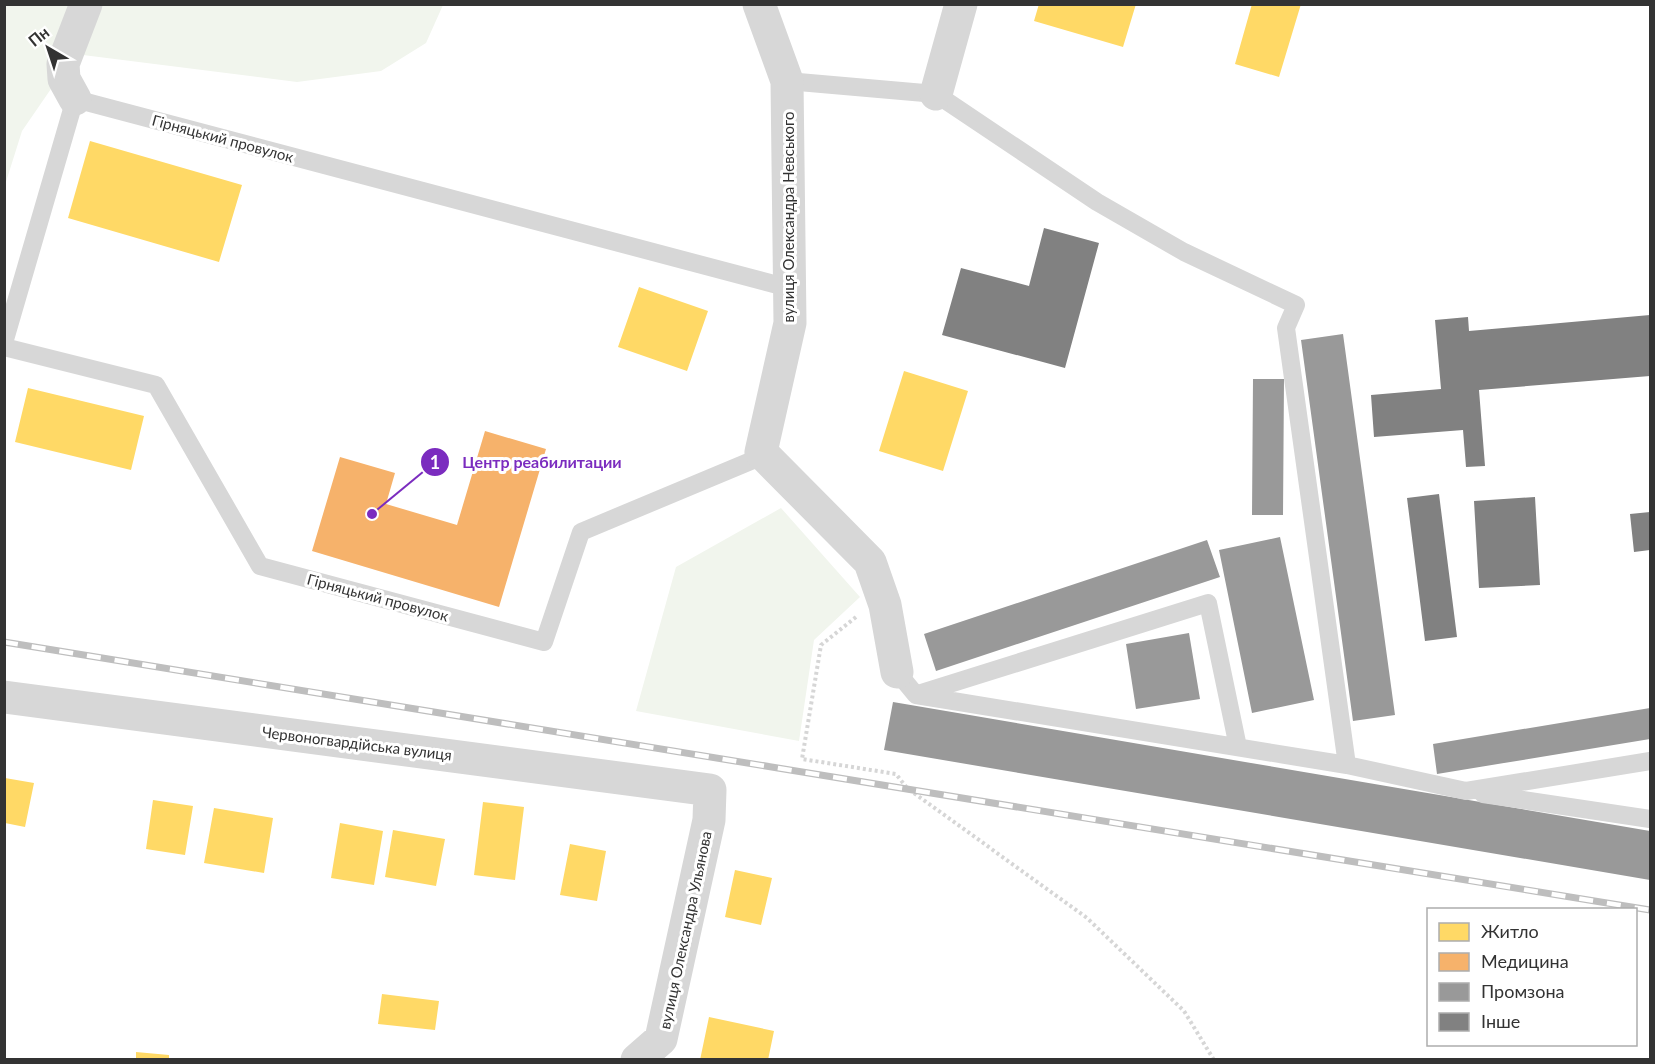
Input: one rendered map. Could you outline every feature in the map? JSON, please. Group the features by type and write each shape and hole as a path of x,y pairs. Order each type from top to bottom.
{"street":[{"path":"75,99 64,79 63,64 86,4"},
{"name":"вулиця Олександра Невського","path":"759,4 787,81 790,323 761,452 765,455"},
{"path":"936,94 961,4"},
{"path":"765,455 870,562 882,595 907,683"},
{"name":"Червоногвардійська вулиця","path":"4,697 710,790"},
{"name":"вулиця Олександра Ульянова","path":"637,1059 661,1039 709,819 710,790"}],"lane":[{"path":"787,81 936,94 1097,202 1184,252 1296,305 1286,327 1347,765"},
{"name":"Гірняцький провулок","path":"765,455 581,532 544,642 260,566 156,385 4,345 75,99 789,288"},
{"path":"907,683 1208,603 1238,747"},
{"path":"907,683 1238,747 1347,765 1466,791 1650,819"},
{"path":"1466,791 1650,761"}],"path":[{"path":"882,595 821,645 802,759 896,774 907,788 1087,918 1184,1011 1214,1059"}],"shaded area":[{"path":"5,5 443,5 426,43 381,71 297,82 75,54 22,131 5,185"},
{"path":"781,508 860,597 814,640 799,741 636,711 676,567"}],"building: Житло":[{"path":"1039,4 1136,4 1123,47 1034,21"},
{"path":"1252,4 1301,4 1279,77 1235,64"},
{"path":"90,141 242,185 219,262 68,218"},
{"path":"639,287 708,311 687,371 618,347"},
{"path":"904,371 968,391 943,471 879,451"},
{"path":"28,388 144,416 131,470 15,442"},
{"path":"5,778 34,783 25,827 5,823"},
{"path":"153,800 193,806 185,855 146,849"},
{"path":"483,802 524,807 515,880 474,875"},
{"path":"214,808 273,818 264,873 204,863"},
{"path":"340,823 383,831 374,885 331,878"},
{"path":"393,830 445,839 436,886 385,877"},
{"path":"570,844 606,851 597,901 560,895"},
{"path":"735,870 772,878 761,925 725,917"},
{"path":"382,994 439,1001 435,1030 378,1024"},
{"path":"709,1017 774,1031 768,1060 700,1060"},
{"path":"136,1052 169,1055 169,1060 136,1060"}],"building: Медицина":[{"path":"485,431 546,449 499,607 312,551 340,457 395,473 386,504 457,525"}],"building: Промзона":[{"path":"1343,334 1395,715 1353,721 1301,340"},
{"path":"1253,379 1284,379 1283,515 1252,515"},
{"path":"1280,537 1314,700 1252,713 1219,550"},
{"path":"1207,540 1220,577 936,671 924,634"},
{"path":"1189,633 1200,699 1136,709 1126,644"},
{"path":"893,702 1650,831 1650,880 884,750"},
{"path":"1650,708 1650,739 1437,774 1433,744"}],"building: Інше":[{"path":"1044,228 1099,243 1065,368 942,335 961,268 1029,286"},
{"path":"1650,315 1650,376 1479,390 1485,466 1466,467 1463,430 1374,437 1371,395 1441,389 1435,320 1468,317 1469,331"},
{"path":"1439,494 1457,637 1425,641 1407,498"},
{"path":"1535,497 1540,585 1479,588 1474,501"},
{"path":"1650,512 1650,550 1634,552 1630,514"}],"railway":[{"path":"4,642 1650,910"}],"place":[{"name":"Центр реабилитации","path":"372,514"}]}
